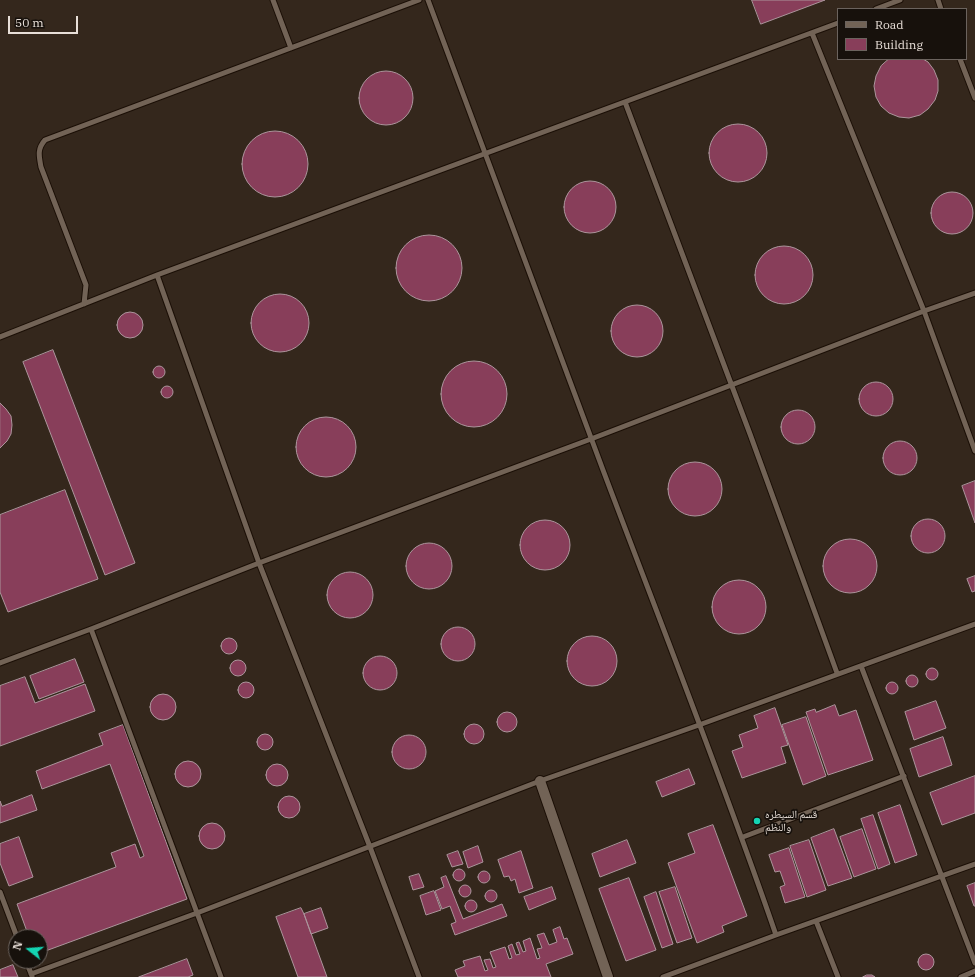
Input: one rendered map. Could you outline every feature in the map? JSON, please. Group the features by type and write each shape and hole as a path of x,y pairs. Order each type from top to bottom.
{"street":[{"path":"540,781 608,977"}],"lane":[{"path":"273,0 291,48"},
{"path":"84,304 86,285 41,167 39,153 41,145 46,140 419,0"},
{"path":"428,0 487,154 591,439 742,837 776,934"},
{"path":"879,8 900,0"},
{"path":"0,337 156,275 487,154 837,23"},
{"path":"812,33 924,311 975,451"},
{"path":"960,60 975,98"},
{"path":"626,102 838,673"},
{"path":"156,275 259,563 419,977"},
{"path":"0,662 91,629 259,563 975,293"},
{"path":"32,976 540,781 699,725 975,624"},
{"path":"91,629 221,977"},
{"path":"861,666 975,963"},
{"path":"742,837 904,776"},
{"path":"663,977 776,934 975,864"},
{"path":"0,892 14,929"},
{"path":"816,921 838,977"},
{"path":"961,977 975,972"}],"building":[{"path":"752,0 825,0 761,24"},
{"path":"888,60 925,60 928,62 934,70 938,80 938,91 935,100 928,109 920,115 909,118 899,117 889,113 881,106 876,97 874,86 876,76 881,66"},
{"path":"386,71 396,73 405,79 411,88 413,98 411,108 405,117 396,123 386,125 376,123 367,117 361,108 359,98 361,88 367,79 376,73"},
{"path":"738,124 749,126 762,137 765,142 767,153 765,164 754,177 749,180 738,182 727,180 714,169 711,164 709,153 711,142 722,129 727,126"},
{"path":"275,131 288,134 298,141 305,151 308,164 305,177 298,187 288,194 275,197 262,194 252,187 245,177 242,164 245,151 252,141 262,134"},
{"path":"590,181 604,185 612,193 616,207 612,221 604,229 590,233 576,229 568,221 564,207 568,193 576,185"},
{"path":"948,192 956,192 964,195 970,201 973,213 970,225 964,231 956,234 948,234 940,231 934,225 931,217 931,209 934,201 940,195"},
{"path":"429,235 442,238 452,245 459,255 462,268 459,281 452,291 442,298 429,301 416,298 406,291 399,281 396,268 399,255 406,245 416,238"},
{"path":"784,246 795,248 808,259 811,264 813,275 811,286 800,299 795,302 784,304 773,302 760,291 757,286 755,275 757,264 768,251 773,248"},
{"path":"280,294 291,296 301,302 307,312 309,323 307,334 301,344 291,350 280,352 269,350 259,344 253,334 251,323 253,312 259,302 269,296"},
{"path":"637,305 651,309 659,317 663,331 659,345 651,353 637,357 623,353 615,345 611,331 615,317 623,309"},
{"path":"130,312 139,316 143,325 139,334 130,338 121,334 117,325 121,316"},
{"path":"53,350 135,563 105,575 23,362"},
{"path":"474,361 487,364 497,371 504,381 507,394 504,407 497,417 487,424 474,427 461,424 451,417 444,407 441,394 444,381 451,371 461,364"},
{"path":"159,366 163,368 165,372 163,376 159,378 155,376 153,372 155,368"},
{"path":"873,382 879,382 883,383 890,389 893,399 892,406 886,413 879,416 873,416 869,415 862,409 859,402 859,396 860,392 866,385"},
{"path":"167,386 171,388 173,392 171,396 167,398 163,396 161,392 163,388"},
{"path":"0,403 11,416 12,425 11,434 0,448"},
{"path":"795,410 801,410 805,411 812,417 815,427 814,434 808,441 801,444 795,444 791,443 784,437 781,430 781,424 782,420 788,413"},
{"path":"326,417 343,422 351,430 356,447 351,464 343,472 326,477 309,472 301,464 296,447 301,430 309,422"},
{"path":"897,441 903,441 907,442 914,448 917,458 916,465 910,472 903,475 897,475 893,474 886,468 883,461 883,455 884,451 890,444"},
{"path":"695,462 705,464 714,470 720,479 722,489 720,499 714,508 705,514 695,516 685,514 676,508 670,499 668,489 670,479 676,470 685,464"},
{"path":"975,481 975,523 962,486"},
{"path":"65,490 98,579 8,612 0,592 0,515"},
{"path":"925,519 931,519 935,520 942,526 945,536 944,543 938,550 931,553 925,553 921,552 914,546 911,539 911,533 912,529 918,522"},
{"path":"540,520 550,520 563,527 570,540 570,550 563,563 550,570 540,570 531,566 524,559 520,550 520,540 524,531 531,524"},
{"path":"850,539 860,541 869,547 875,556 877,566 875,576 869,585 860,591 850,593 840,591 831,585 825,576 823,566 825,556 831,547 840,541"},
{"path":"429,543 442,547 448,553 452,566 448,579 442,585 429,589 416,585 410,579 406,566 410,553 416,547"},
{"path":"350,572 363,576 369,582 373,595 369,608 363,614 350,618 337,614 331,608 327,595 331,582 337,576"},
{"path":"975,576 975,591 972,592 967,579"},
{"path":"739,580 749,582 758,588 764,597 766,607 764,617 758,626 749,632 739,634 729,632 720,626 714,617 712,607 714,597 720,588 729,582"},
{"path":"455,627 461,627 470,632 474,638 474,650 470,656 461,661 455,661 446,656 441,647 441,641 446,632"},
{"path":"587,636 597,636 610,643 617,656 617,666 610,679 597,686 587,686 578,682 571,675 567,666 567,656 571,647 578,640"},
{"path":"229,638 236,643 237,646 232,653 229,654 222,649 221,646 226,639"},
{"path":"377,656 383,656 392,661 396,667 396,679 392,685 383,690 377,690 368,685 363,676 363,670 368,661"},
{"path":"75,659 84,682 39,699 30,676"},
{"path":"238,660 244,662 246,668 244,674 238,676 232,674 230,668 232,662"},
{"path":"930,668 934,668 938,674 934,680 930,680 926,676 926,672"},
{"path":"910,675 914,675 918,681 914,687 910,687 906,683 906,679"},
{"path":"25,677 35,703 85,684 95,711 0,746 0,686"},
{"path":"246,682 252,684 254,690 252,696 246,698 240,696 238,690 240,684"},
{"path":"890,682 894,682 898,688 894,694 890,694 886,690 886,686"},
{"path":"163,694 172,698 176,707 172,716 163,720 154,716 150,707 154,698"},
{"path":"936,701 946,728 914,740 905,712"},
{"path":"835,705 839,716 856,710 873,760 828,775 806,712 815,709 816,712"},
{"path":"775,708 788,745 781,747 786,763 742,778 732,751 743,747 739,735 758,728 754,716"},
{"path":"503,712 511,712 517,718 517,726 511,732 503,732 497,726 497,718"},
{"path":"806,717 826,776 803,785 782,725"},
{"path":"470,724 478,724 484,730 484,738 478,744 470,744 464,738 464,730"},
{"path":"123,725 187,899 48,950 48,929 26,929 17,904 116,867 111,853 135,844 140,858 144,856 110,764 42,789 36,771 103,745 99,734"},
{"path":"265,734 272,739 273,742 268,749 265,750 258,745 257,742 262,735"},
{"path":"406,735 412,735 421,740 425,746 425,758 421,764 412,769 406,769 397,764 392,755 392,749 397,740"},
{"path":"943,737 952,765 919,777 910,749"},
{"path":"188,761 197,765 201,774 197,783 188,787 179,783 175,774 179,765"},
{"path":"277,764 285,767 288,775 285,783 277,786 269,783 266,775 269,767"},
{"path":"689,769 695,784 662,797 656,782"},
{"path":"975,776 975,813 942,825 930,793"},
{"path":"32,795 37,810 0,823 0,801 2,806"},
{"path":"289,796 297,799 300,807 297,815 289,818 281,815 278,807 281,799"},
{"path":"900,805 917,855 895,863 878,813"},
{"path":"873,815 890,864 878,869 861,819"},
{"path":"212,823 221,827 225,836 221,845 212,849 203,845 199,836 203,827"},
{"path":"713,825 747,916 722,926 724,932 697,943 668,863 695,853 688,834"},
{"path":"834,829 852,878 828,886 811,838"},
{"path":"862,829 876,869 854,877 840,837"},
{"path":"19,837 33,877 9,886 0,863 0,844"},
{"path":"627,840 636,863 600,877 592,854"},
{"path":"809,840 826,890 807,897 790,846"},
{"path":"478,846 483,862 468,868 463,852"},
{"path":"789,848 805,897 785,903 780,887 785,885 780,871 775,872 769,855"},
{"path":"458,851 463,864 452,867 447,855"},
{"path":"521,851 533,888 519,893 515,879 511,881 509,876 504,877 498,860"},
{"path":"461,869 464,870 464,880 457,881 454,880 453,873 454,870"},
{"path":"486,871 489,872 489,882 482,883 479,882 478,875 479,872"},
{"path":"419,874 424,887 413,890 409,877"},
{"path":"446,876 463,919 502,904 507,916 455,935 451,924 456,922 450,906 442,909 435,891 444,887 441,878"},
{"path":"629,878 656,950 626,961 599,889"},
{"path":"975,883 975,906 974,906 967,886"},
{"path":"467,885 470,886 470,896 463,897 460,896 459,889 460,886"},
{"path":"552,887 556,899 529,910 524,897"},
{"path":"675,887 692,938 677,943 659,892"},
{"path":"493,890 496,891 496,901 489,902 486,901 485,894 486,891"},
{"path":"434,891 441,910 426,915 420,896"},
{"path":"656,892 673,944 662,948 644,897"},
{"path":"473,900 476,901 476,911 469,912 466,911 465,904 466,901"},
{"path":"301,908 327,977 298,977 276,917"},
{"path":"321,908 328,928 311,934 304,914"},
{"path":"560,927 564,939 567,938 573,954 546,964 551,977 458,977 455,970 465,966 463,961 480,956 485,971 488,970 484,960 490,959 493,968 496,967 490,952 505,947 509,959 512,958 508,946 512,944 516,955 520,954 516,943 519,942 523,952 526,951 523,941 530,938 537,959 540,958 537,949 542,948 537,935 544,933 549,945 557,942 553,930"},
{"path":"923,954 929,954 934,959 932,968 929,970 923,970 918,965 918,959"},
{"path":"187,959 193,975 188,977 139,977"},
{"path":"8,967 8,969 15,969 18,977 0,977 0,970"},
{"path":"872,975 875,977 863,977"}],"place":[{"name":"قسم السيطره والنظم","path":"757,821"}]}
